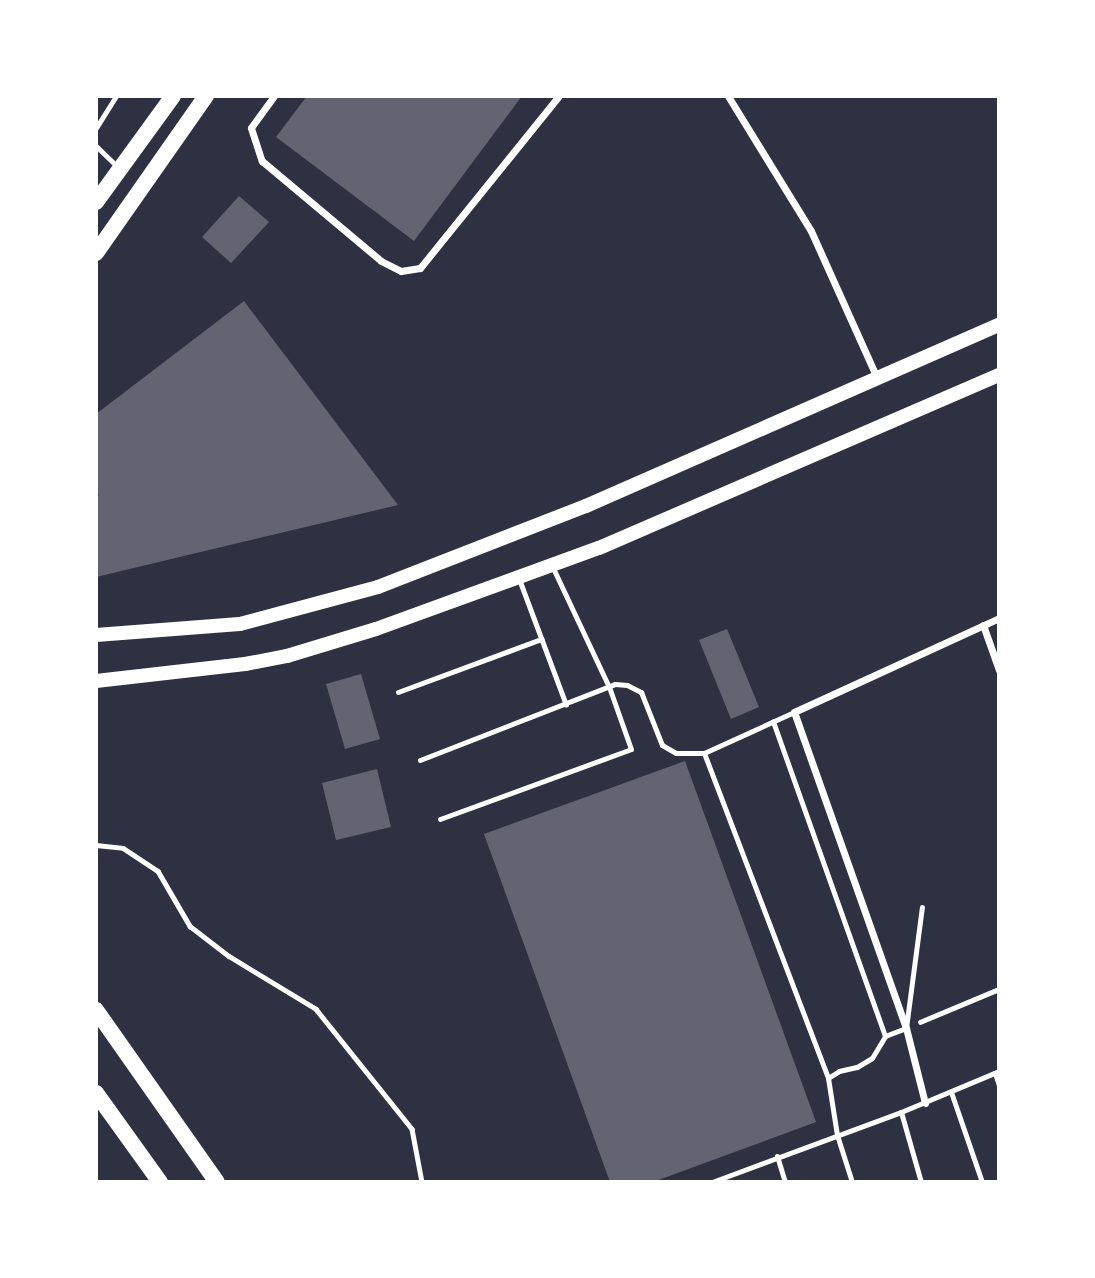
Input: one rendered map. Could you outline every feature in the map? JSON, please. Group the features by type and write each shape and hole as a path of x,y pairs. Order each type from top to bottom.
{"main road":[{"path":"96,202 173,96"},
{"path":"96,253 206,96"},
{"path":"96,635 240,624 378,587 574,510 999,325"},
{"path":"96,681 145,678 287,656 519,579 999,375"},
{"path":"96,1010 217,1182"},
{"path":"96,1093 160,1182"}],"street":[{"path":"274,96 251,128 262,161 381,261 401,271 420,268 559,96"},
{"path":"728,96 811,231 877,378"},
{"path":"925,1102 906,1028 794,712 999,618"},
{"path":"983,625 999,670"}],"lane":[{"path":"96,128 116,96"},
{"path":"96,146 120,169"},
{"path":"440,819 631,749 609,687 551,566"},
{"path":"519,579 566,705"},
{"path":"398,692 541,639"},
{"path":"420,760 609,687 627,685 641,692 662,745 676,752 704,752 794,712"},
{"path":"773,720 885,1036"},
{"path":"704,752 828,1078 837,1135 852,1182"},
{"path":"828,1078 872,1058 885,1036 906,1028 922,907"},
{"path":"712,1182 901,1112 997,1072 999,1085"},
{"path":"951,1092 982,1182"},
{"path":"901,1112 921,1182"},
{"path":"777,1156 785,1182"}],"path":[{"path":"96,845 123,848 159,871 190,926 229,956 316,1009 412,1129 422,1182"},
{"path":"906,1028 999,989"}],"building":[{"path":"307,96 522,96 414,241 276,137"},
{"path":"239,196 269,222 231,263 202,237"},
{"path":"244,301 398,505 96,577 96,497 99,495 96,491 96,414"},
{"path":"727,629 759,707 731,719 699,640"},
{"path":"361,674 380,739 345,749 326,684"},
{"path":"685,761 816,1122 653,1182 610,1182 484,834"},
{"path":"377,769 391,827 336,840 322,783"}]}
